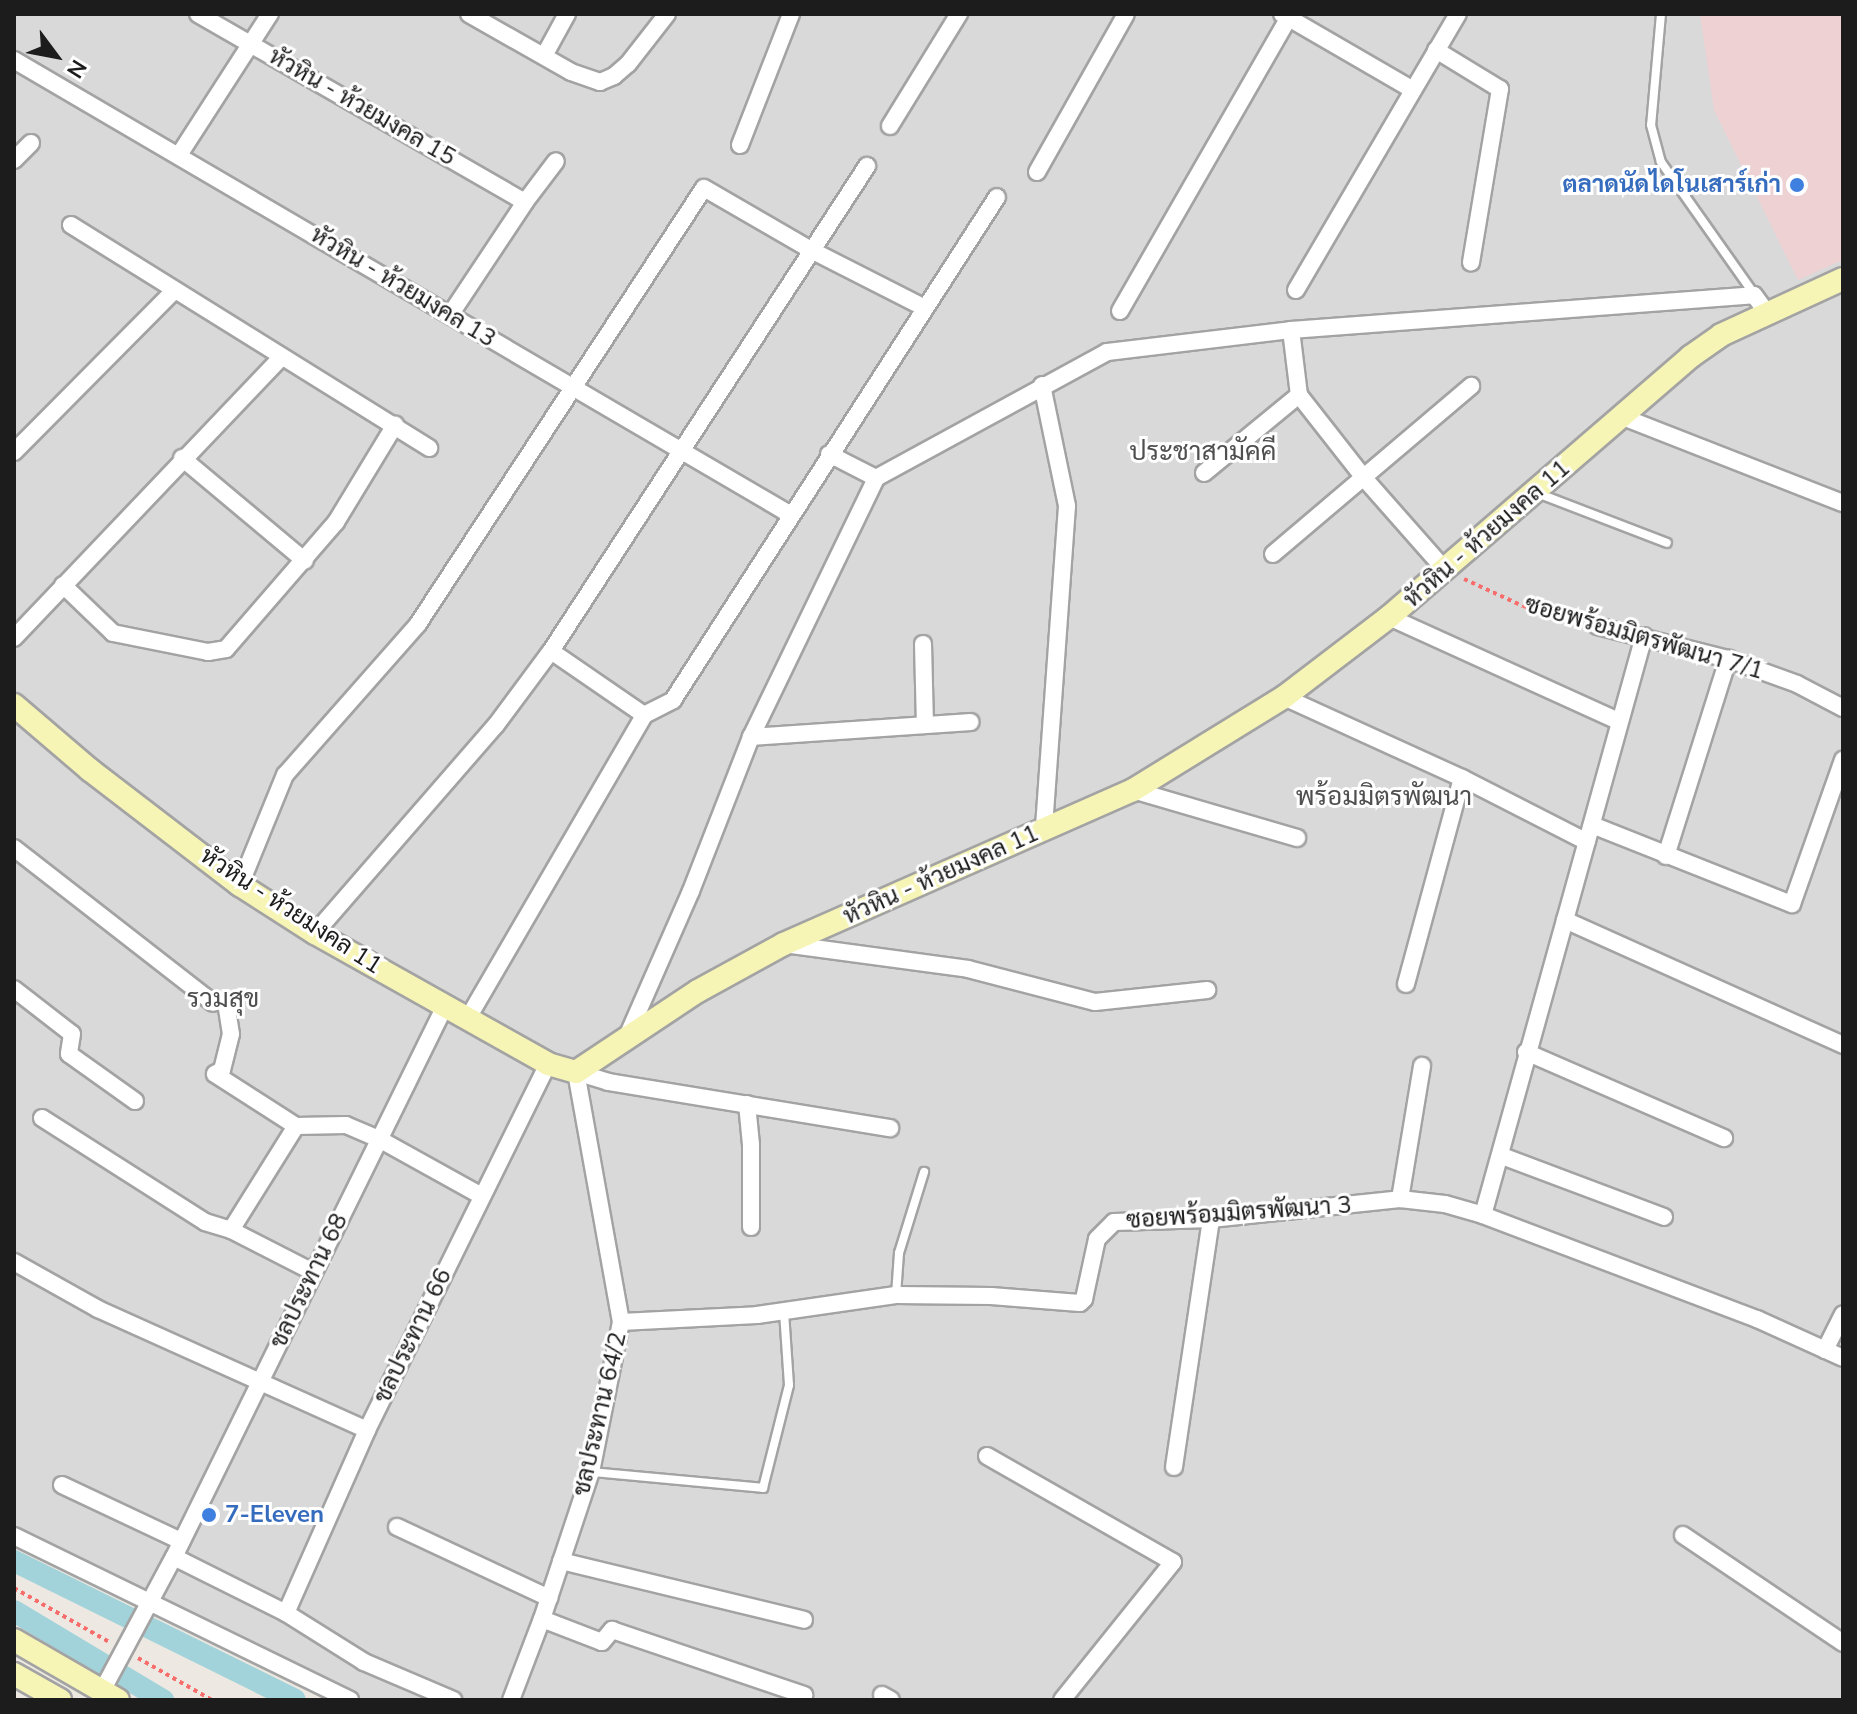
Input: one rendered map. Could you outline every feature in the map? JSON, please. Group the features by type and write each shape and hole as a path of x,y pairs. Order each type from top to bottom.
{"street":[{"name":"หัวหิน - ห้วยมงคล 15","path":"198,14 525,202"},
{"path":"179,155 270,14"},
{"path":"469,14 544,56 600,82 614,76 628,64 667,14"},
{"path":"544,56 567,14"},
{"path":"740,145 791,14"},
{"path":"890,126 959,14"},
{"path":"1037,172 1126,14"},
{"path":"1296,290 1458,14"},
{"path":"1120,311 1287,15 1413,90"},
{"path":"1436,50 1500,89 1471,263"},
{"name":"หัวหิน - ห้วยมงคล 13","path":"14,60 791,515"},
{"path":"14,160 31,143"},
{"path":"450,315 556,161"},
{"path":"315,933 496,725 551,651 867,166"},
{"path":"240,885 285,775 418,624 704,188 811,250 925,308"},
{"path":"468,1018 644,715 673,700 997,197"},
{"path":"71,225 429,448"},
{"name":"หัวหิน - ห้วยมงคล 11","path":"14,705 90,770 240,885 315,933 548,1064 576,1072 698,991 784,944 1133,790 1284,697 1389,617 1690,357 1761,304 1843,279"},
{"path":"14,452 88,381 175,290"},
{"path":"625,1042 691,891 751,737 876,478 1107,352 1291,330 1761,304"},
{"path":"1291,330 1299,395 1364,478 1445,570"},
{"path":"14,638 182,458 281,358"},
{"path":"1042,385 1067,506 1044,830"},
{"path":"1273,554 1471,386"},
{"path":"1204,473 1299,395"},
{"path":"1623,417 1843,503"},
{"path":"63,585 113,633 208,652 226,649 336,522 395,425"},
{"path":"829,454 876,478"},
{"path":"182,458 305,561"},
{"path":"1389,617 1618,721"},
{"name":"ซอยพร้อมมิตรพัฒนา 7/1","path":"1597,626 1728,659 1797,684 1843,708"},
{"path":"1483,1215 1502,1156 1526,1052 1644,636"},
{"path":"923,644 925,725"},
{"path":"551,651 644,715"},
{"path":"1666,856 1728,659"},
{"path":"1284,697 1589,834 1666,856 1792,904 1843,760"},
{"path":"751,737 970,722"},
{"path":"1406,984 1462,778"},
{"path":"1133,790 1297,838"},
{"path":"14,848 220,1006 231,1034 222,1070 215,1074 296,1126 346,1125 379,1139 482,1196"},
{"path":"1565,920 1843,1045"},
{"path":"784,944 968,969 1095,1002 1207,990"},
{"path":"14,989 72,1034 69,1054 135,1101"},
{"name":"ชลประทาน 68","path":"110,1695 119,1659 261,1381 311,1271 445,1006"},
{"path":"1526,1052 1724,1138"},
{"name":"ชลประทาน 66","path":"286,1613 367,1430 548,1064"},
{"path":"1400,1199 1422,1066"},
{"path":"576,1072 608,1082 890,1128"},
{"name":"ชลประทาน 64/2","path":"511,1700 542,1619 591,1472 621,1322 576,1072"},
{"path":"747,1104 751,1145 751,1227"},
{"path":"42,1118 205,1222 231,1230 311,1271"},
{"path":"231,1230 296,1126"},
{"path":"1502,1156 1664,1217"},
{"name":"ซอยพร้อมมิตรพัฒนา 3","path":"621,1322 784,1311 896,1295 991,1296 1080,1303 1084,1299 1097,1239 1114,1222 1211,1219 1400,1199 1445,1204 1483,1215 1757,1319 1843,1358"},
{"path":"1174,1467 1211,1219"},
{"path":"14,1262 98,1309 367,1430"},
{"path":"1825,1350 1843,1314"},
{"path":"987,1456 1173,1562 1062,1700"},
{"path":"62,1485 177,1549 364,1662 453,1700"},
{"path":"397,1527 549,1598"},
{"path":"1683,1535 1843,1643"},
{"path":"14,1536 350,1700"},
{"path":"561,1561 804,1620"},
{"path":"542,1619 602,1642 612,1630 804,1695"},
{"path":"14,1640 110,1695"},
{"path":"14,1674 60,1700"}],"lane":[{"path":"1661,14 1651,125 1661,162 1761,304"},
{"path":"1535,492 1667,543"},
{"path":"896,1295 899,1253 924,1172"},
{"path":"591,1472 763,1488 789,1385 784,1311"}],"path":[{"name":"ซอยพร้อมมิตรพัฒนา 7/1","path":"1445,570 1523,606 1597,626"}],"shaded area":[{"path":"14,14 1843,14 1843,1700 350,1700 14,1532"},
{"name":"ตลาดนัดไดโนเสาร์เก่า","path":"1700,14 1843,14 1843,260 1798,280 1714,110"}],"waterway":[{"path":"14,1561 295,1700"},
{"path":"14,1611 163,1700"}],"place":[{"name":"ตลาดนัดไดโนเสาร์เก่า","path":"1797,185"},
{"name":"7-Eleven","path":"209,1515"}],"district":[{"name":"ประชาสามัคคี","path":"1203,452"},
{"name":"พร้อมมิตรพัฒนา","path":"1384,797"},
{"name":"รวมสุข","path":"223,999"}]}
